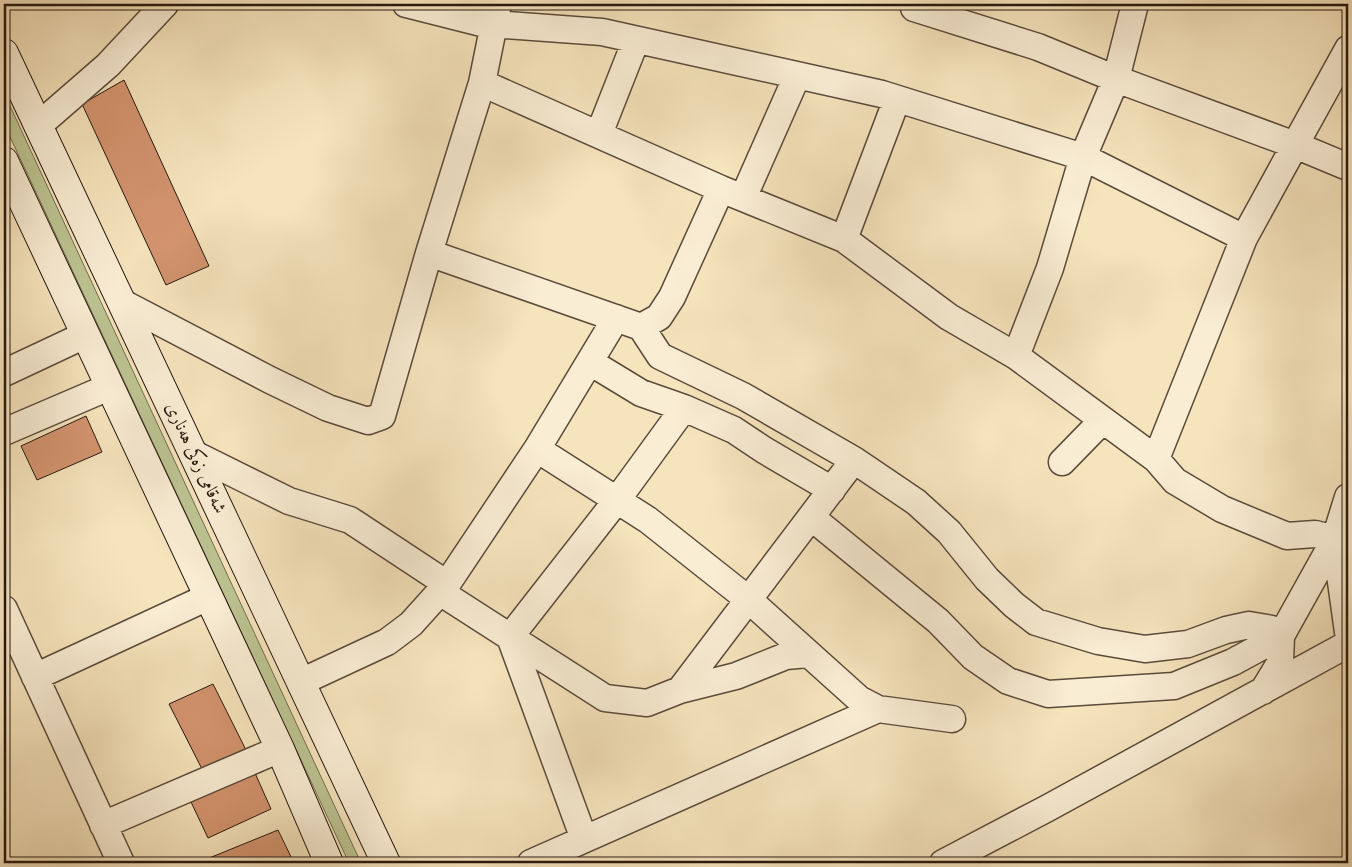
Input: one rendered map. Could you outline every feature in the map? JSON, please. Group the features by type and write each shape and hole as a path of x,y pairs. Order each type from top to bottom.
{"main road":[{"name":"شەقامی زەکی هەناری","path":"4,53 386,863"},
{"path":"7,175 85,335 280,749 329,863"}],"street":[{"path":"39,125 108,65 166,4"},
{"path":"406,4 495,15 506,25 602,32 897,99 1084,157 1244,238"},
{"path":"1016,356 1050,268 1084,157 1116,79 1135,4"},
{"path":"909,5 1038,47 1116,79 1295,145 1348,167"},
{"path":"123,302 270,380 328,408 368,421 382,416 429,253 482,84 495,15"},
{"path":"599,134 636,40"},
{"path":"1156,459 1244,238 1348,49"},
{"path":"641,327 659,317 672,297 732,194 797,76"},
{"path":"482,84 732,194 844,239 949,317 1016,356 1156,459 1175,481 1222,509 1287,536 1315,534 1342,541"},
{"path":"844,239 897,99"},
{"path":"429,253 641,327 660,356 743,396 854,460 916,502 949,532 987,579 1014,605 1036,622 1098,641 1145,649 1188,644 1226,630 1249,625 1272,629 1282,636"},
{"path":"301,682 387,642 411,624 444,588 537,449 616,318"},
{"path":"4,373 85,335"},
{"path":"590,362 641,393 684,408 734,430 832,490"},
{"path":"4,432 109,387"},
{"path":"510,637 617,500 684,408"},
{"path":"1062,462 1103,420"},
{"path":"537,449 648,520 749,600 859,698 878,709 952,719"},
{"path":"194,454 289,501 350,520 510,637 605,698 647,703 680,690 736,676 786,656 808,654"},
{"path":"680,690 854,460"},
{"path":"1348,497 1342,541 1348,632"},
{"path":"811,517 938,621 973,657 1008,681 1048,694 1174,686 1233,662 1282,636"},
{"path":"1263,691 1280,663 1282,636 1342,541"},
{"path":"35,677 208,597"},
{"path":"4,610 121,863"},
{"path":"510,637 584,839"},
{"path":"943,863 1348,644"},
{"path":"531,863 878,709"},
{"path":"103,825 280,749"}],"green space":[{"path":"4,93 361,863 349,863 4,124"}],"building":[{"path":"124,80 209,266 166,285 82,104"},
{"path":"86,416 102,452 37,480 21,446"},
{"path":"213,684 246,750 203,771 169,704"},
{"path":"255,773 271,809 208,838 191,802"},
{"path":"278,830 294,863 197,863"}]}
